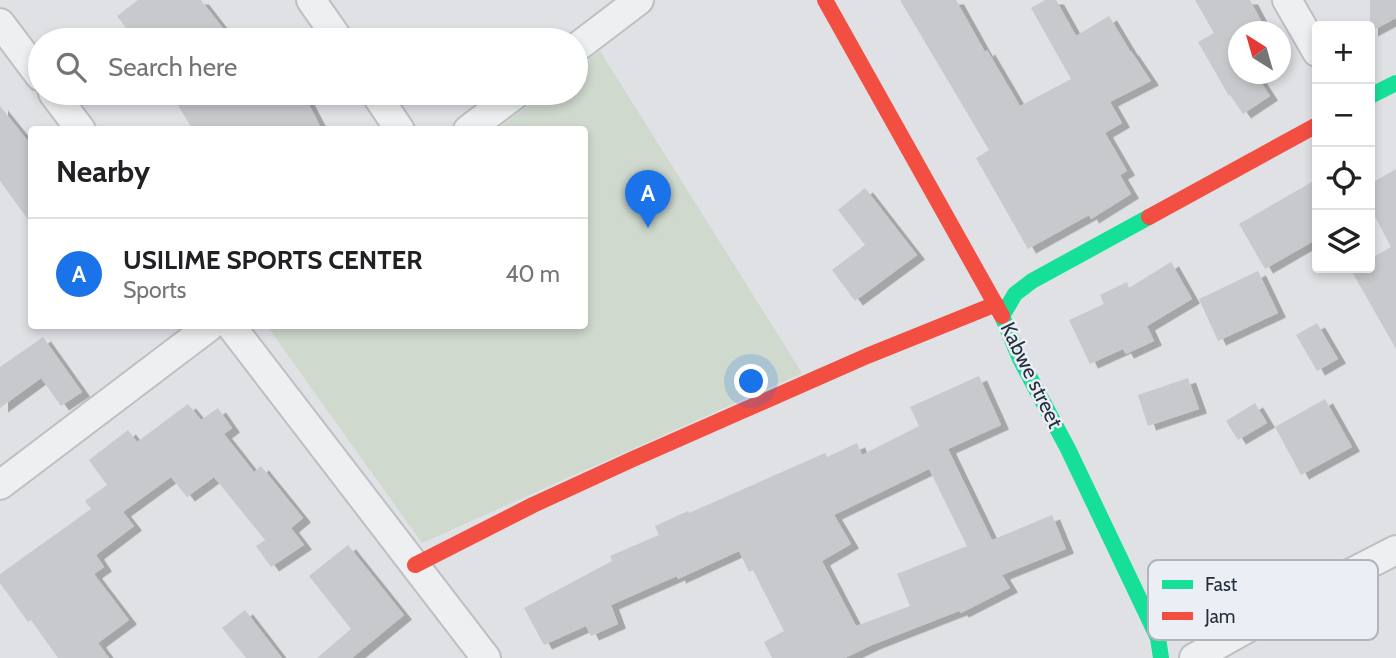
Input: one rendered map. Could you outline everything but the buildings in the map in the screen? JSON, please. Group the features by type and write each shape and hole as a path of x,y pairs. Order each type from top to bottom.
{"street":[{"path":"311,0 330,28"},
{"path":"588,39 639,0"},
{"path":"415,565 533,505 867,356 999,310 825,0"},
{"path":"1287,0 1312,43"},
{"path":"0,23 28,60"},
{"path":"1375,94 1396,83"},
{"path":"62,105 78,126"},
{"path":"383,105 397,126"},
{"path":"473,126 501,105"},
{"name":"Kabwe street","path":"1148,617 1068,449 1020,359 999,310 1032,281 1312,128"},
{"path":"0,485 206,329"},
{"path":"233,329 486,658"},
{"path":"1377,560 1396,550"},
{"name":"Kabwe street","path":"1158,640 1161,658"},
{"path":"1194,658 1226,640"}],"shaded area":[{"path":"600,51 802,373 422,543 269,329 588,329 588,126 501,126 529,105 588,105 588,60"}],"traffic: fast":[{"path":"1375,94 1396,83"},
{"path":"1148,617 1068,449 1020,359 1002,316 1015,294 1032,281 1149,217"},
{"path":"1158,640 1161,658"}],"traffic: jam":[{"path":"825,0 1002,316"},
{"path":"1149,217 1312,128"},
{"path":"415,565 533,505 633,459 867,356 996,304"}],"place":[{"name":"USILIME SPORTS CENTER","path":"648,228"}]}
